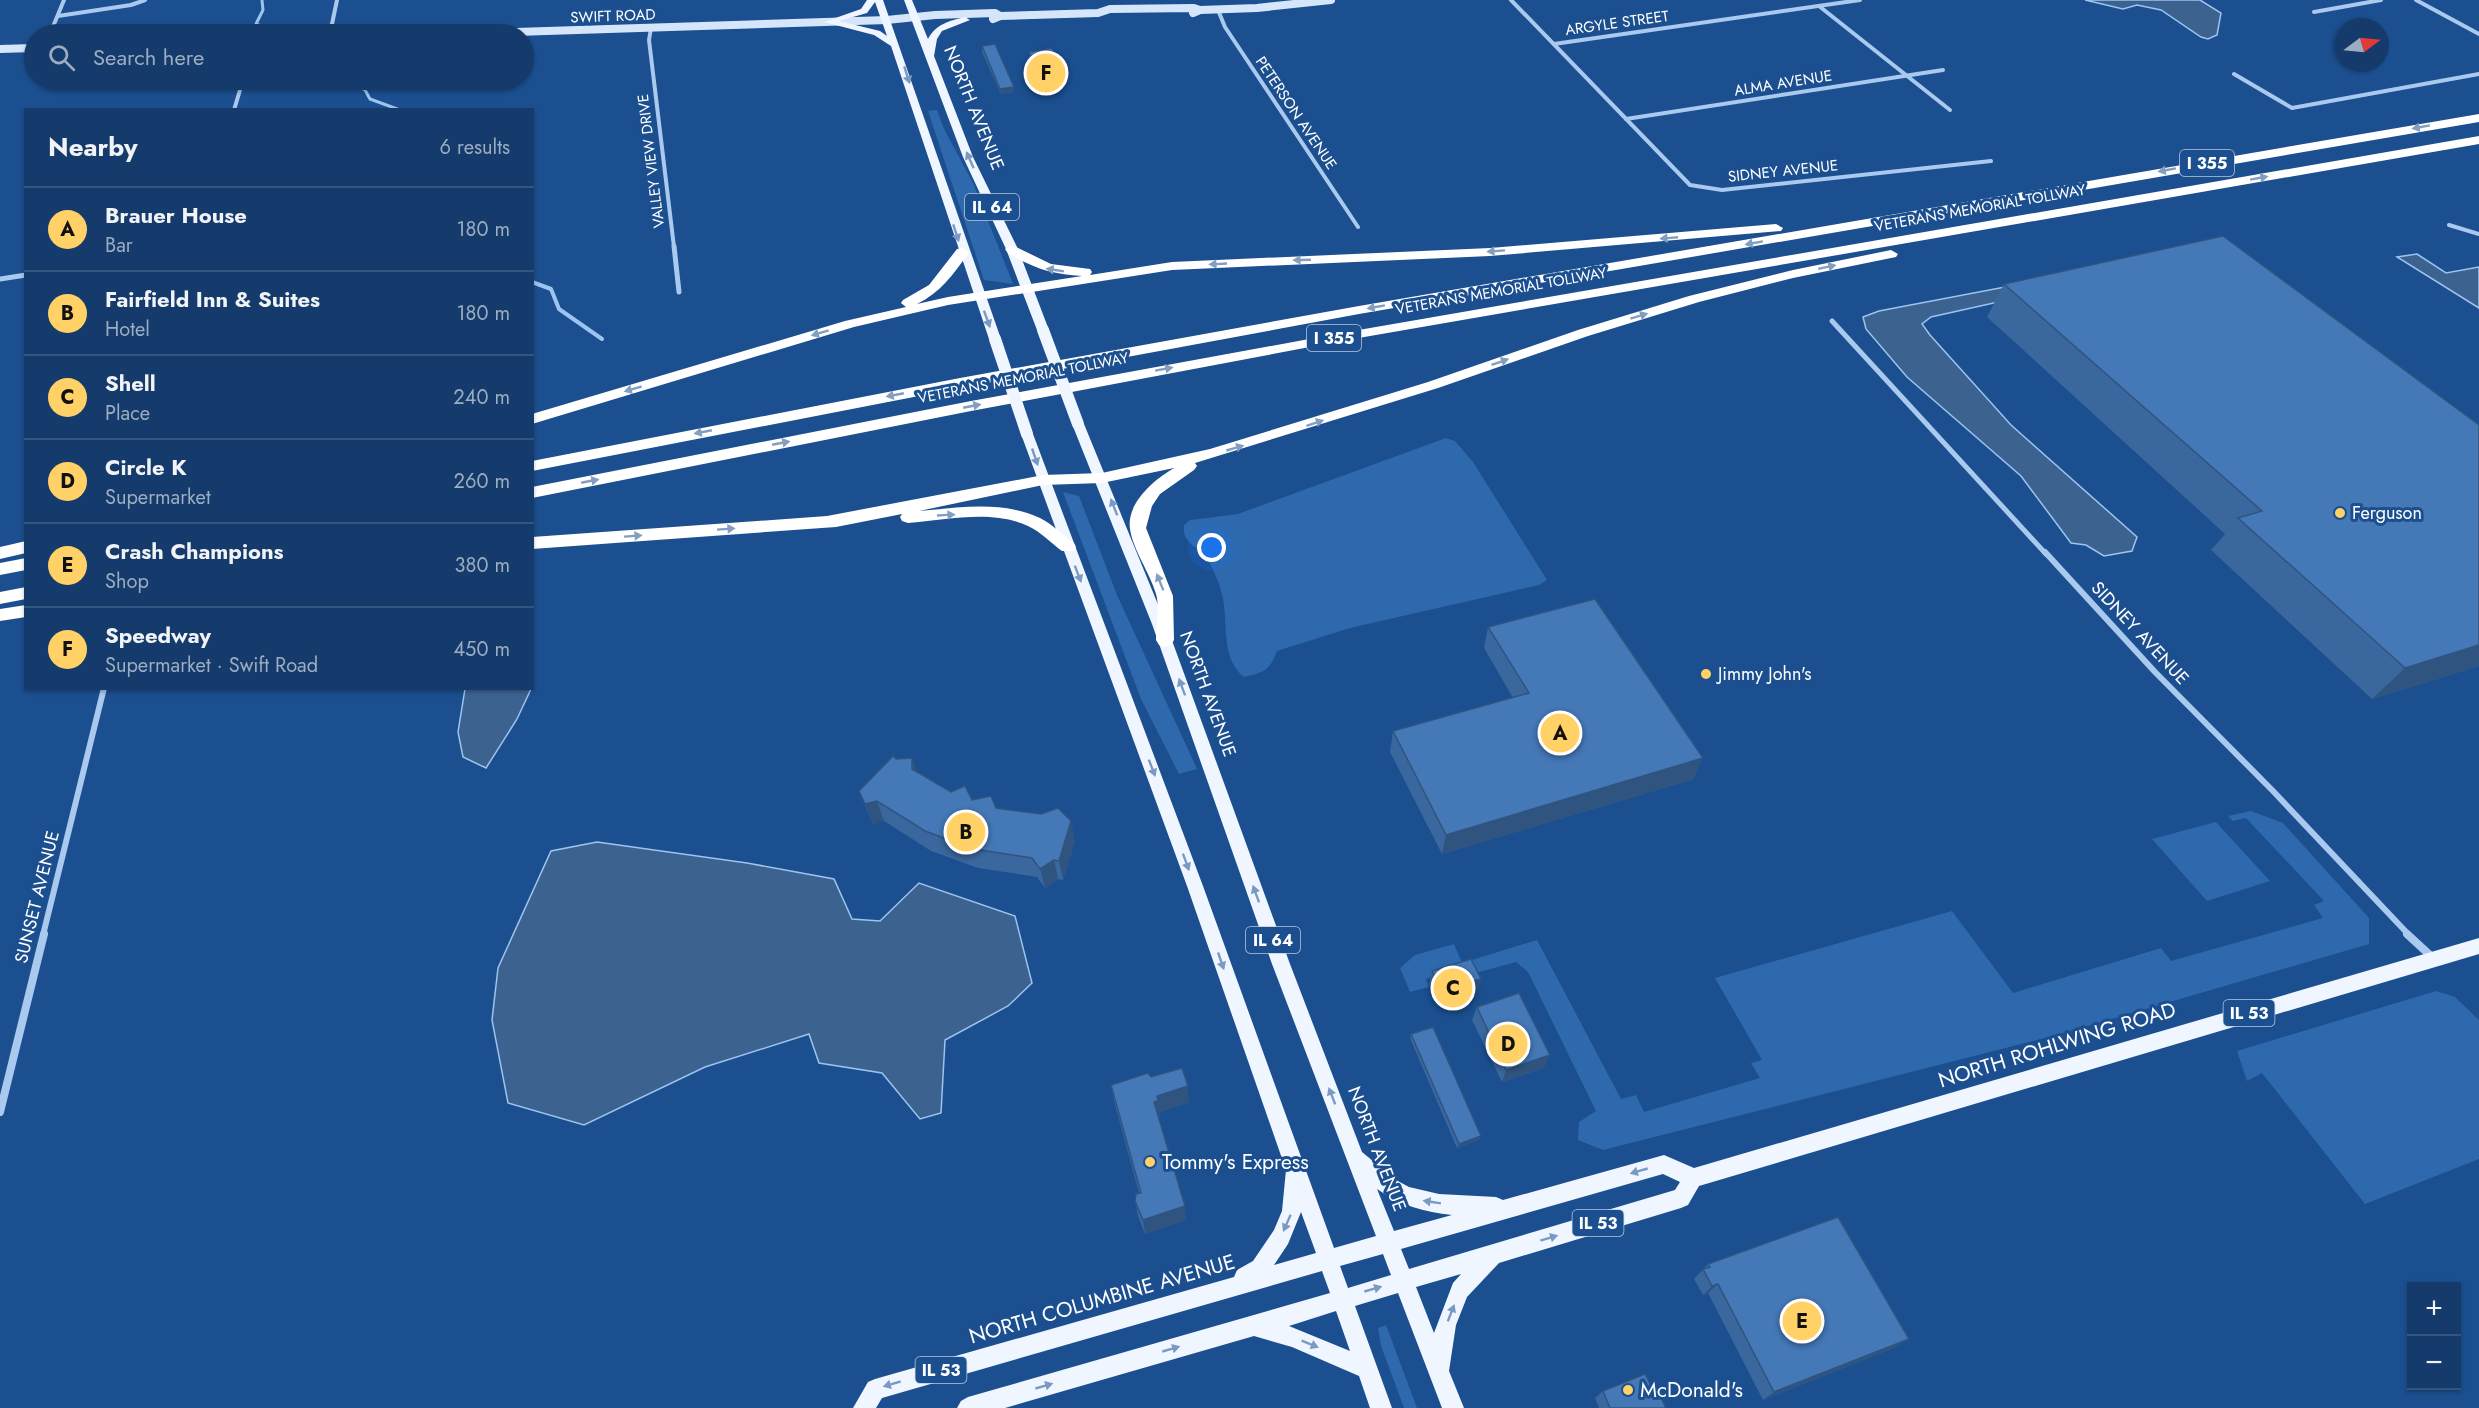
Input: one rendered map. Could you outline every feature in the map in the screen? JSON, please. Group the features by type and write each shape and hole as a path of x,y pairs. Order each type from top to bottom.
{"highway":[{"name":"VETERANS MEMORIAL TOLLWAY","path":"534,466 1162,345 2479,117"},
{"name":"VETERANS MEMORIAL TOLLWAY","path":"534,493 1160,370 2479,140"},
{"path":"825,522 1043,480 1102,478 1212,454 1433,385 1583,333 1694,299 1792,274 1997,232 2139,199"},
{"path":"534,418 850,324 948,301 1029,290 1135,271 1172,266 1490,252 1712,234 1936,212"},
{"path":"1012,249 1031,263 1045,268 1081,272 1135,271"},
{"path":"850,324 930,293 939,285 962,252"},
{"path":"1165,640 1166,596 1138,528 1140,516 1147,497 1164,479 1212,454"},
{"path":"534,543 825,522 994,513 1032,521 1068,547"},
{"path":"0,553 24,547"},
{"path":"0,569 24,564"},
{"path":"0,598 24,593"},
{"path":"0,615 24,611"}],"main road":[{"path":"829,22 864,11 872,0"},
{"name":"IL 64","path":"879,0 896,45 962,252 995,339 1043,480 1160,789 1381,1408"},
{"name":"NORTH AVENUE","path":"908,0 968,157 1029,290 1078,424 1102,478 1165,640 1282,965 1453,1408"},
{"path":"932,63 930,46 936,31 944,25 964,20"},
{"path":"829,22 877,33 896,45"},
{"name":"IL 53","path":"2435,959 2479,946"},
{"name":"NORTH ROHLWING ROAD","path":"1693,1179 2435,959"},
{"path":"1353,1151 1370,1172 1391,1190 1421,1200 1456,1206 1511,1208"},
{"name":"IL 53","path":"968,1408 1254,1326 1681,1198 1693,1179 1664,1164 1329,1258"},
{"path":"1219,1291 1260,1268 1281,1237 1292,1210 1295,1166"},
{"path":"1439,1370 1446,1325 1460,1290 1493,1254"},
{"name":"NORTH COLUMBINE AVENUE","path":"864,1408 875,1389 1329,1258"},
{"path":"1254,1326 1293,1337 1367,1369"}],"street":[{"path":"54,24 64,0"},
{"path":"58,16 131,5 145,0"},
{"path":"332,24 337,0"},
{"name":"SWIFT ROAD","path":"534,32 915,19 964,20 1000,16 1098,13 1107,16 1193,13 1200,10 1331,0"},
{"name":"SIDNEY AVENUE","path":"1511,0 1690,185 1722,190 1991,161"},
{"name":"ARGYLE STREET","path":"1554,44 1860,0"},
{"path":"2314,12 2381,0"},
{"path":"2416,0 2479,34"},
{"path":"1819,6 1950,110"},
{"name":"PETERSON AVENUE","path":"1218,10 1225,27 1358,228"},
{"name":"SWIFT ROAD","path":"915,19 995,13 1000,16"},
{"name":"VALLEY VIEW DRIVE","path":"651,28 649,40 680,292"},
{"path":"0,49 24,48"},
{"name":"ALMA AVENUE","path":"1626,119 1943,70"},
{"path":"2234,74 2292,108 2479,74"},
{"path":"235,108 240,90"},
{"path":"2449,225 2479,234"},
{"path":"0,279 24,275"},
{"name":"SIDNEY AVENUE","path":"1832,321 2155,672 2273,792 2396,923 2435,959"},
{"name":"SUNSET AVENUE","path":"0,1112 104,690"}],"shaded area":[{"path":"2085,0 2200,0 2221,13 2217,35 2208,39 2201,37 2161,10 2137,5 2123,9"},
{"path":"937,110 944,129 973,183 1013,284 984,280 928,111"},
{"path":"2188,252 2196,258 1931,317 1922,324 2011,425 2137,537 2132,551 2104,556 2086,545 2071,543 2021,476 1907,377 1866,329 1863,317 1879,311"},
{"path":"2417,254 2446,273 2479,267 2479,308 2397,257"},
{"path":"1446,438 1455,441 1473,462 1547,580 1539,585 1350,628 1277,651 1265,670 1244,677 1237,670 1229,651 1221,589 1205,555 1188,541 1184,525 1190,520 1238,514"},
{"path":"1063,492 1079,496 1117,595 1197,769 1179,774 1141,699"},
{"path":"465,690 531,690 517,719 486,768 463,757 458,732"},
{"path":"2251,811 2283,823 2369,918 2369,944 2053,1036 1603,1150 1578,1140 1579,1122 1596,1111 1528,972 1516,962 1472,974 1466,967 1426,979 1429,987 1410,992 1400,968 1415,955 1454,944 1462,963 1537,940 1621,1099 1636,1095 1644,1112 1760,1078 1751,1063 1762,1060 1715,978 1952,911 2013,993 2161,948 2171,961 2323,918 2314,905 2324,901 2246,818 2233,821 2228,816"},
{"path":"2216,822 2270,881 2207,901 2152,839"},
{"path":"597,842 747,863 834,879 852,919 880,921 919,883 1015,916 1032,983 1008,1006 945,1040 941,1113 920,1119 882,1073 819,1063 809,1034 705,1067 584,1125 508,1103 492,1020 498,968 551,851"},
{"path":"2436,991 2455,997 2479,1020 2479,1159 2365,1204 2262,1073 2247,1081 2237,1051"},
{"path":"1386,1325 1417,1408 1404,1408 1381,1346 1378,1328"}],"building":[{"path":"995,44 1014,87 1000,89 982,46"},
{"path":"1052,48 1061,67 1038,71 1029,52"},
{"name":"Ferguson","path":"2223,236 2479,425 2479,645 2405,668 2238,518 2262,511 2004,284"},
{"path":"1595,599 1703,758 1446,835 1393,731 1529,693 1488,627"},
{"path":"893,756 896,759 912,758 912,769 951,792 965,786 972,800 991,796 996,808 1041,814 1058,808 1071,821 1059,861 1054,860 1040,869 1032,858 973,849 925,831 877,801 865,804 859,791"},
{"path":"1471,959 1481,979 1441,990 1432,971"},
{"path":"1519,993 1550,1055 1506,1070 1477,1007"},
{"path":"1433,1027 1481,1136 1459,1144 1411,1034"},
{"name":"Tommy's Express","path":"1182,1068 1188,1086 1157,1096 1158,1101 1154,1102 1185,1206 1143,1220 1135,1201 1136,1194 1141,1193 1111,1085 1148,1073 1151,1077"},
{"path":"1838,1217 1909,1339 1774,1392 1718,1284 1712,1286 1703,1269 1710,1267 1708,1264"},
{"path":"1645,1374 1658,1399 1661,1398 1666,1408 1610,1408 1603,1391"}],"waterway":[{"path":"256,24 263,10 262,0"},
{"path":"365,90 370,99 395,108"},
{"path":"534,283 551,289 559,309 602,339"}],"place":[{"name":"Speedway","path":"1046,73"},
{"name":"Ferguson","path":"2340,513"},
{"name":"Jimmy John's","path":"1706,674"},
{"name":"Brauer House","path":"1560,733"},
{"name":"Fairfield Inn & Suites","path":"966,832"},
{"name":"Shell","path":"1453,988"},
{"name":"Circle K","path":"1508,1044"},
{"name":"Tommy's Express","path":"1150,1162"},
{"name":"Crash Champions","path":"1802,1321"},
{"name":"McDonald's","path":"1628,1390"}]}
